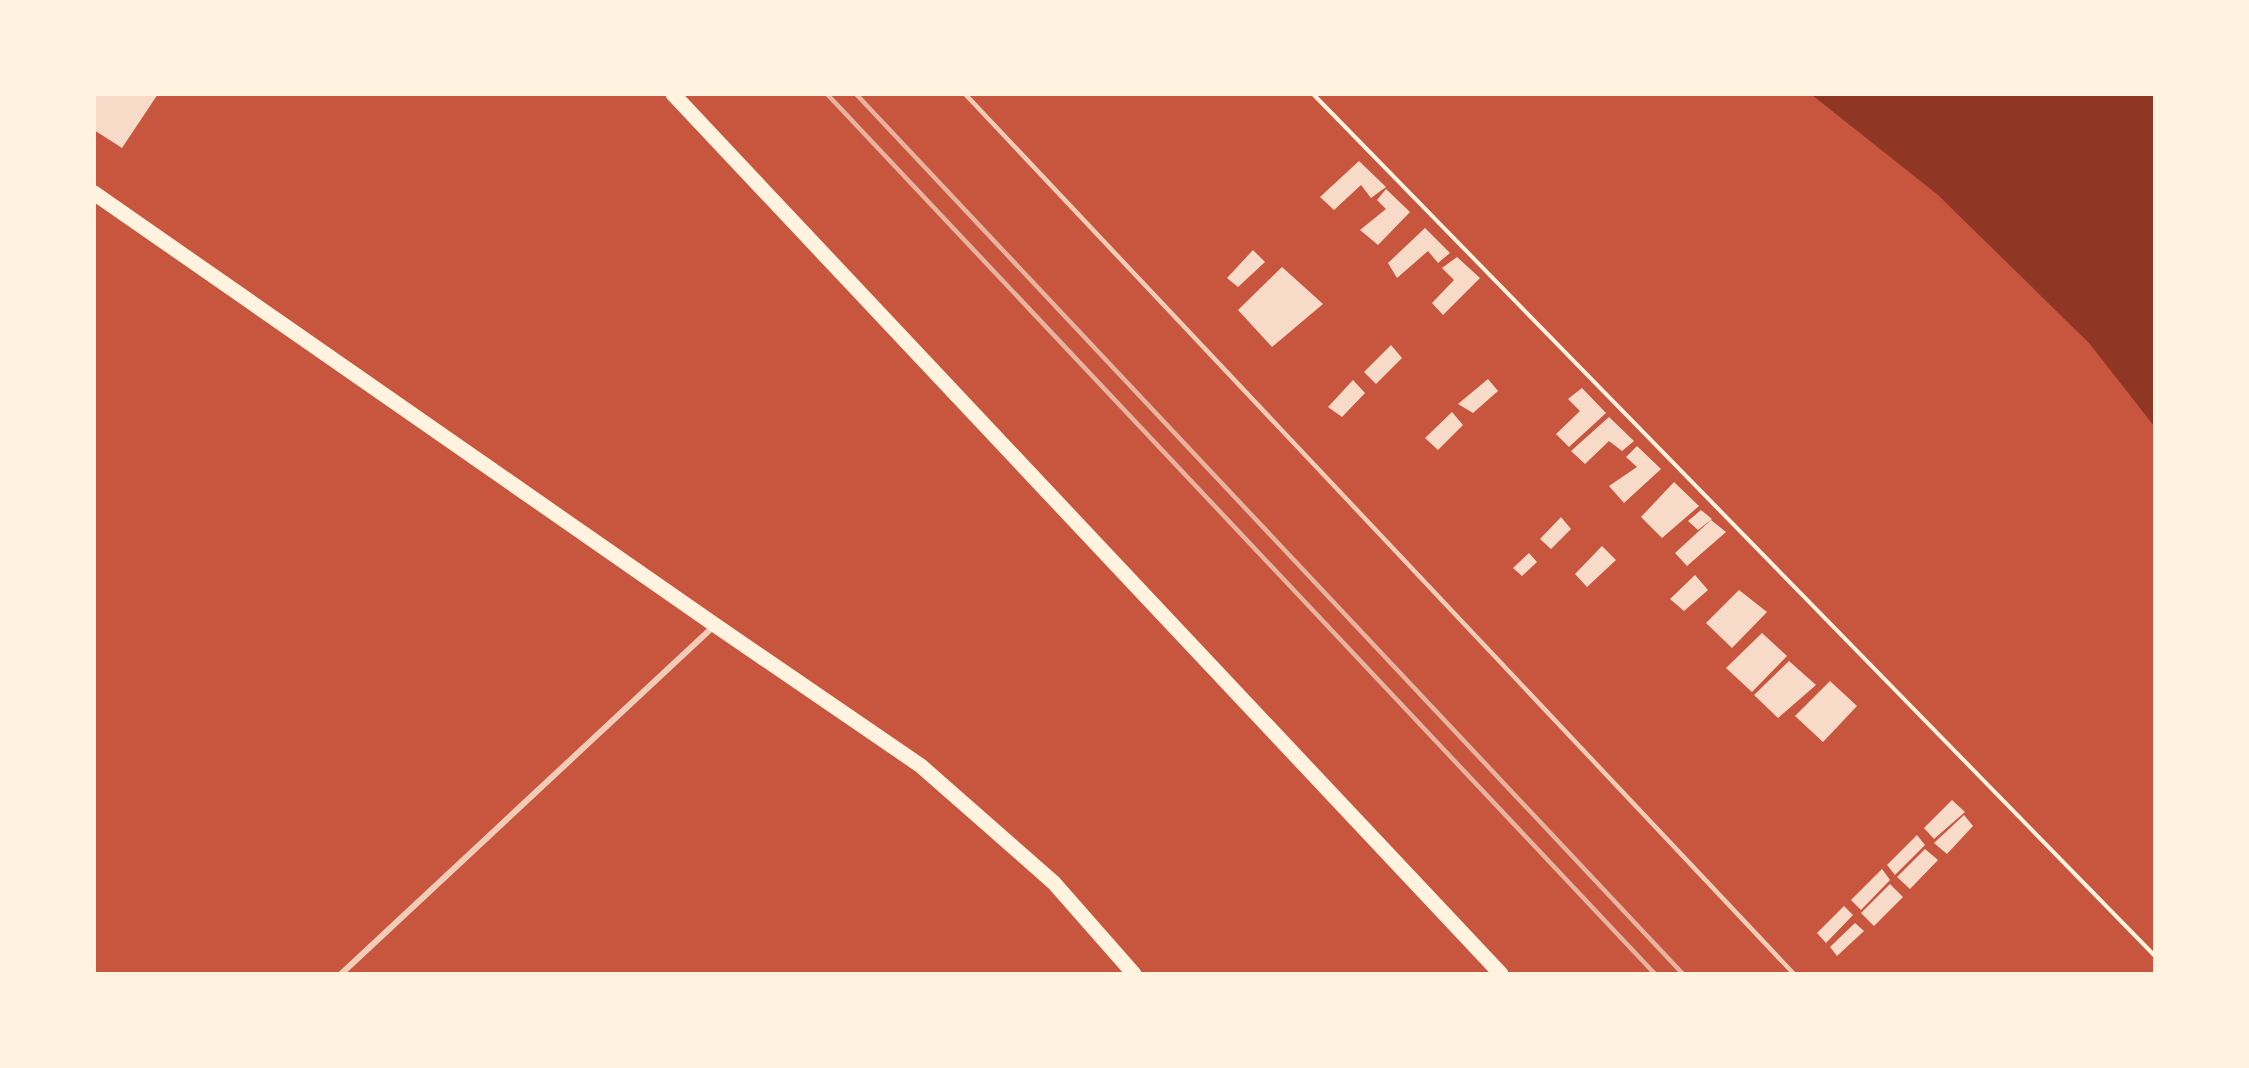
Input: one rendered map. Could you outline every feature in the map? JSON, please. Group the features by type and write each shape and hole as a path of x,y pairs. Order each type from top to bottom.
{"main road":[{"path":"672,94 1501,974"},
{"path":"94,193 921,766 1054,883 1134,974"}],"street":[{"path":"341,974 715,625"}],"lane":[{"path":"964,94 1794,974"}],"path":[{"path":"1313,94 2154,955"}],"shaded area":[{"path":"1812,95 2154,95 2154,426 2089,343 1938,195"}],"building":[{"path":"94,94 158,94 122,148 94,130"},
{"path":"1359,161 1386,187 1371,198 1361,185 1334,210 1320,197"},
{"path":"1386,189 1410,212 1378,245 1360,230 1386,209 1377,200"},
{"path":"1425,228 1450,253 1438,263 1428,251 1397,278 1388,263"},
{"path":"1253,250 1265,262 1238,287 1227,278"},
{"path":"1457,257 1480,278 1443,315 1432,303 1454,280 1442,268"},
{"path":"1282,267 1323,304 1272,347 1238,310"},
{"path":"1391,345 1402,358 1376,384 1364,372"},
{"path":"1488,379 1498,391 1473,413 1458,404"},
{"path":"1353,380 1365,393 1342,417 1328,407"},
{"path":"1582,388 1606,413 1569,447 1556,434 1580,411 1568,399"},
{"path":"1452,412 1463,425 1438,450 1425,438"},
{"path":"1609,417 1634,441 1622,451 1609,441 1585,464 1571,451"},
{"path":"1637,446 1661,469 1624,503 1609,486 1637,467 1626,457"},
{"path":"1674,482 1699,506 1662,538 1641,517"},
{"path":"1701,510 1712,519 1698,530 1688,521"},
{"path":"1561,517 1571,529 1551,549 1540,539"},
{"path":"1711,520 1726,532 1687,566 1675,553"},
{"path":"1602,546 1616,560 1587,587 1575,574"},
{"path":"1529,553 1537,562 1522,576 1513,568"},
{"path":"1695,575 1708,590 1684,611 1670,599"},
{"path":"1739,590 1767,612 1732,648 1706,623"},
{"path":"1762,633 1787,656 1752,692 1726,668"},
{"path":"1789,661 1816,685 1778,718 1754,695"},
{"path":"1830,681 1857,706 1823,742 1795,716"},
{"path":"1952,800 1965,812 1934,839 1924,828"},
{"path":"1964,815 1973,826 1947,854 1934,843"},
{"path":"1917,835 1925,845 1895,875 1887,865"},
{"path":"1925,849 1938,860 1910,889 1897,877"},
{"path":"1882,869 1890,880 1861,910 1851,900"},
{"path":"1890,884 1903,897 1874,926 1861,913"},
{"path":"1844,906 1853,915 1826,943 1817,933"},
{"path":"1855,923 1864,931 1837,956 1830,947"}],"railway":[{"path":"827,94 1655,974"},
{"path":"856,94 1683,974"}]}
